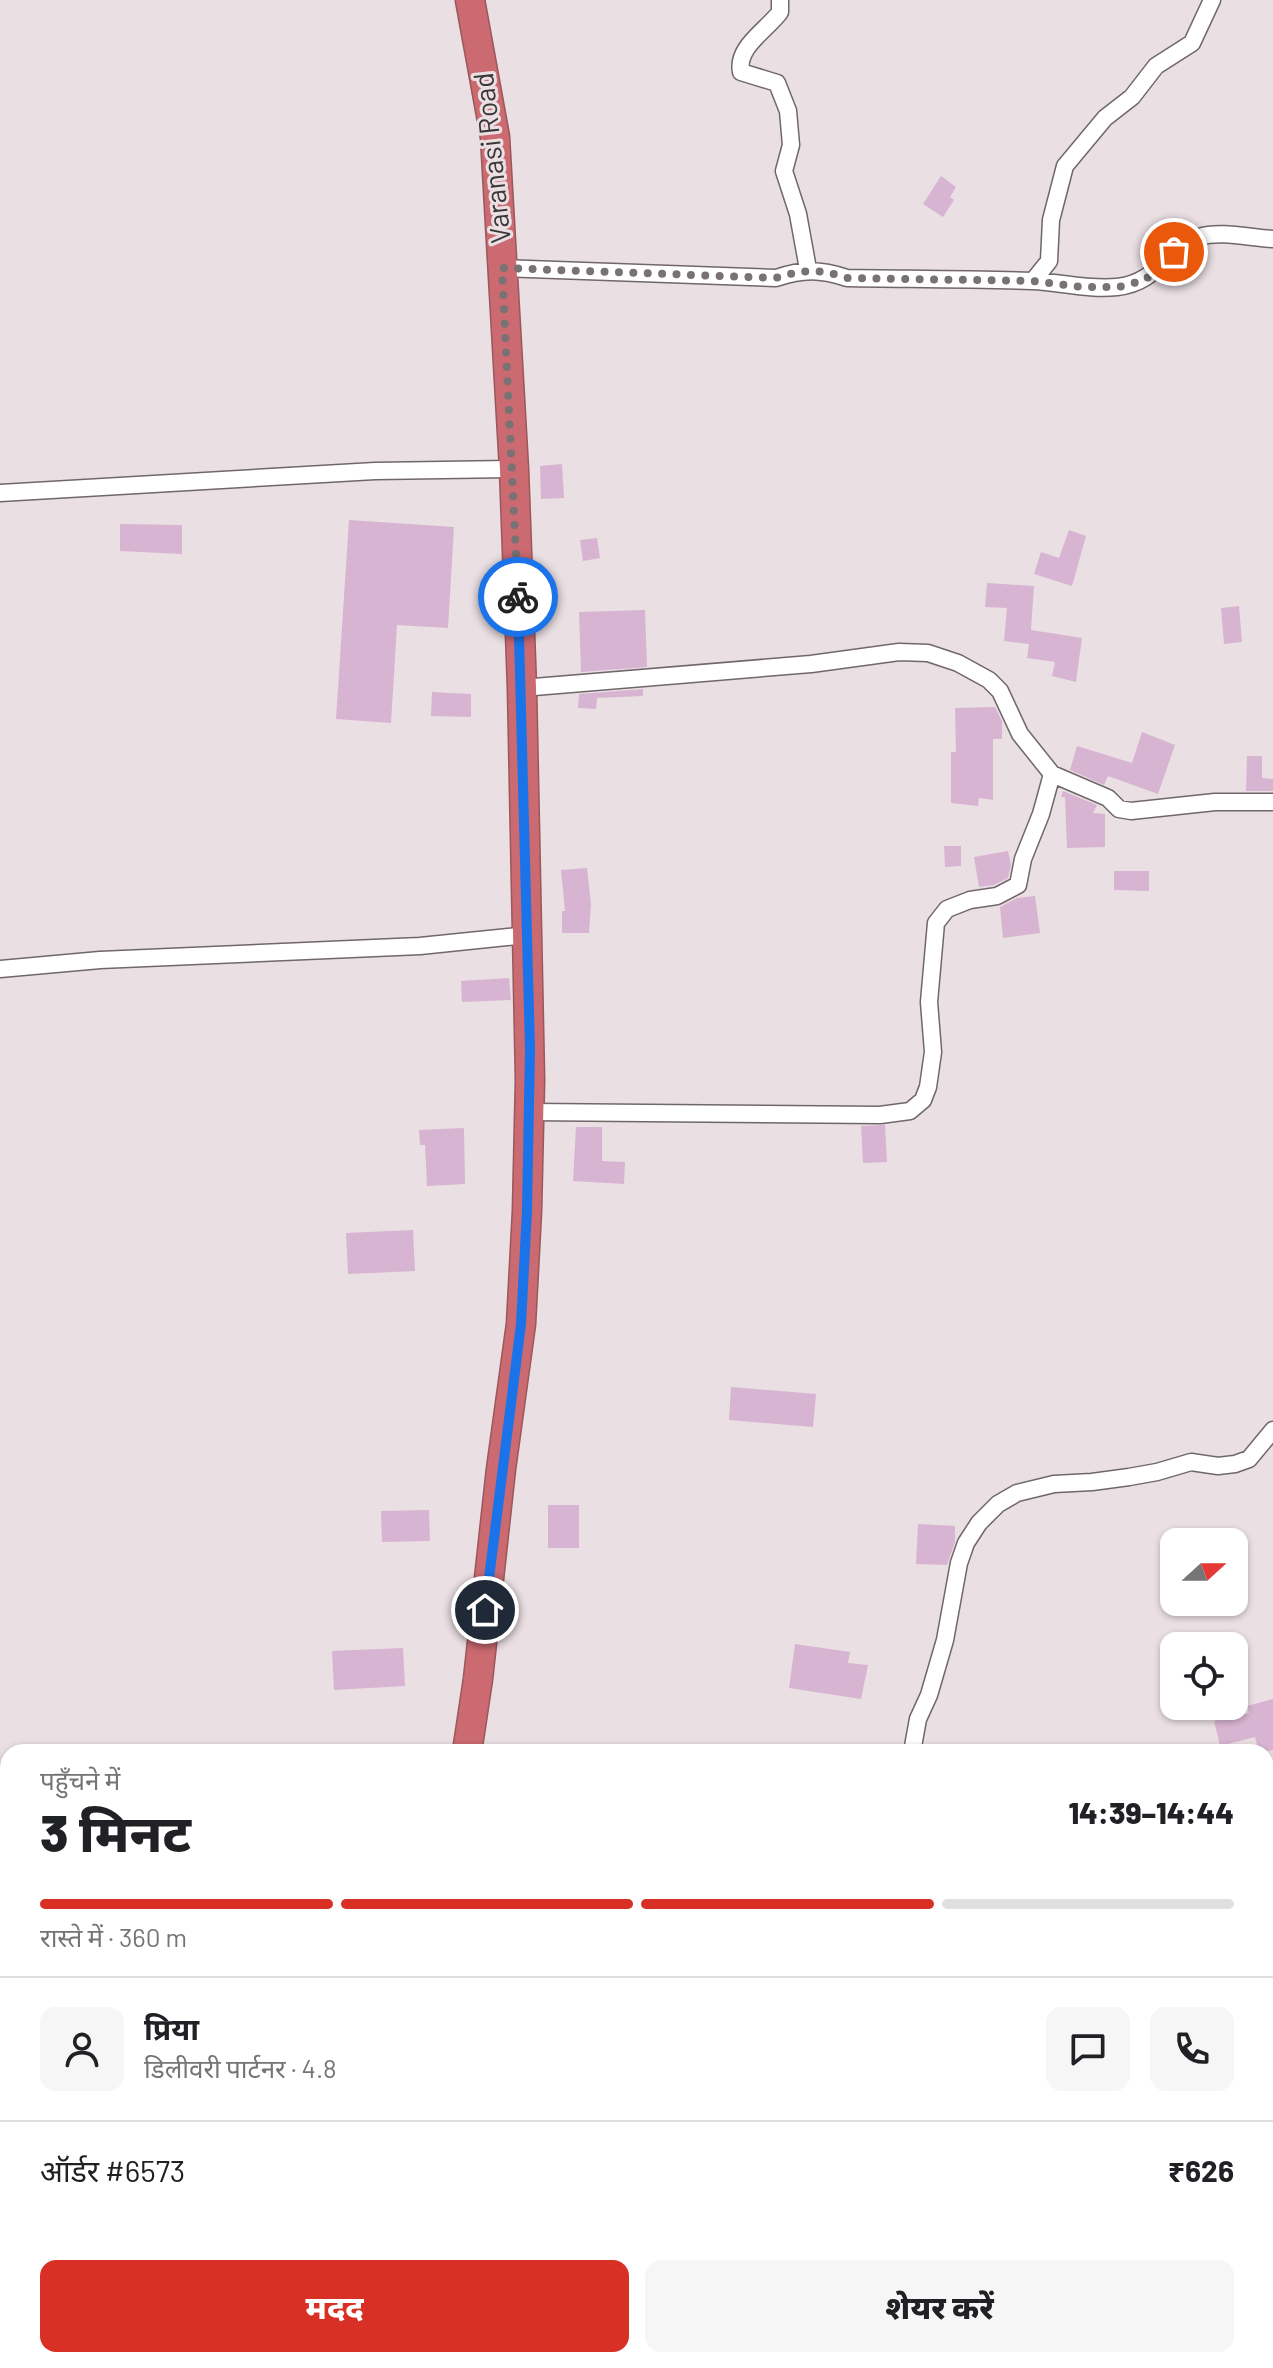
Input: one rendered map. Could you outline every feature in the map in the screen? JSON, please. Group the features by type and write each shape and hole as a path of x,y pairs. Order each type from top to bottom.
{"highway":[{"name":"Varanasi Road","path":"468,1744 521,1324 529,1112 522,688 514,469 495,137 470,0"}],"street":[{"path":"780,0 780,12 748,48 740,64 741,72 777,83 788,111 791,145 784,171 798,214 808,269"},
{"path":"1033,281 1049,261 1051,220 1065,166 1105,118 1132,97 1156,66 1192,43 1212,0"},
{"path":"502,268 776,278 808,269 847,278 1033,281 1082,287 1119,287 1145,280 1174,252 1200,237 1273,239"},
{"path":"0,493 375,471 514,469"},
{"path":"522,688 811,664 899,652 928,653 958,663 989,680 1000,691 1020,734 1052,774 1108,798 1119,809 1152,811 1215,802 1273,802"},
{"path":"529,1112 880,1115 918,1107 928,1087 931,1068 933,1038 929,1002 936,923 947,909 970,900 997,896 1018,885 1023,859 1041,814 1052,774"},
{"path":"0,969 100,960 420,946 527,935"},
{"path":"913,1744 918,1719 929,1695 945,1640 963,1553 979,1523 998,1504 1017,1493 1054,1484 1129,1477 1191,1462 1218,1466 1235,1464 1249,1459 1273,1430"}],"building":[{"path":"941,176 956,187 950,197 954,200 943,217 923,204"},
{"path":"562,464 564,498 541,499 540,466"},
{"path":"349,520 454,527 448,628 397,625 391,723 336,719"},
{"path":"120,524 182,525 182,554 120,551"},
{"path":"1069,530 1086,536 1072,586 1034,574 1041,552 1059,558"},
{"path":"597,538 600,558 583,561 580,540"},
{"path":"987,583 1034,586 1031,630 1082,638 1076,682 1052,676 1055,662 1027,658 1029,644 1004,641 1007,608 985,607"},
{"path":"1239,606 1242,642 1224,644 1221,608"},
{"path":"645,610 647,667 581,672 579,612"},
{"path":"643,689 643,696 597,698 596,709 578,708 579,694"},
{"path":"432,692 471,694 471,717 431,716"},
{"path":"995,707 1002,721 1002,739 993,739 993,800 979,798 978,806 951,803 951,752 956,752 955,708"},
{"path":"1142,732 1175,745 1158,794 1108,776 1104,785 1070,770 1077,746 1132,763"},
{"path":"1247,756 1262,756 1262,778 1273,779 1273,791 1246,791"},
{"path":"1063,791 1097,805 1093,813 1105,814 1105,847 1067,848 1065,797 1061,797"},
{"path":"944,846 961,846 961,866 945,867"},
{"path":"1008,851 1011,865 1008,878 994,885 979,887 974,857"},
{"path":"587,868 591,904 589,933 562,933 562,911 565,911 561,870"},
{"path":"1114,871 1149,871 1149,891 1114,890"},
{"path":"1035,896 1040,933 1003,938 1000,907 1017,898"},
{"path":"509,978 511,1000 462,1002 461,981"},
{"path":"885,1125 887,1162 863,1163 861,1126"},
{"path":"576,1127 602,1127 602,1161 625,1162 624,1184 573,1181"},
{"path":"464,1128 465,1184 427,1186 425,1145 420,1145 419,1130"},
{"path":"413,1230 415,1271 348,1274 346,1233"},
{"path":"731,1387 816,1394 813,1427 729,1420"},
{"path":"548,1505 579,1505 579,1548 548,1548"},
{"path":"429,1510 430,1541 382,1542 381,1511"},
{"path":"918,1524 955,1526 955,1542 947,1565 916,1564"},
{"path":"795,1644 850,1652 848,1663 868,1665 861,1699 789,1688"},
{"path":"403,1648 405,1686 334,1690 332,1651"},
{"path":"1273,1699 1273,1744 1257,1744 1255,1737 1220,1744 1214,1721 1248,1720 1248,1706"}],"way so far":[{"path":"518,597 502,268 776,278 808,269 847,278 1033,281 1095,288 1119,287 1145,280 1174,252"}],"route":[{"path":"485,1610 521,1324 527,1211 530,1049 518,597"}]}
